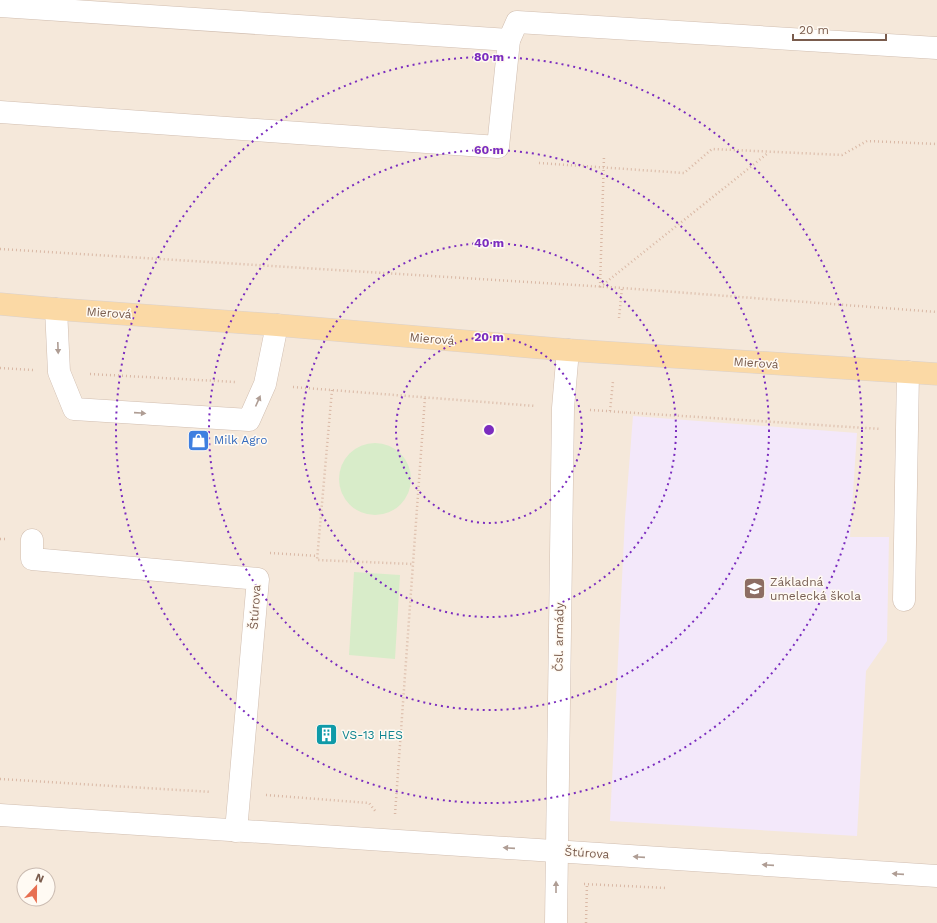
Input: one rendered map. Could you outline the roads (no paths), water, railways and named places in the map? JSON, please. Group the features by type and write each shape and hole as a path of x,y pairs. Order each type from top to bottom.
{"main road":[{"name":"Mierová","path":"0,304 277,325 568,350 937,374"}],"street":[{"path":"0,6 509,40"},
{"path":"0,112 498,147 509,40 517,22 937,48"},
{"path":"56,309 59,372 74,409 249,420 265,384 277,325"},
{"name":"Čsl. armády","path":"556,923 563,408 568,350"},
{"path":"904,600 908,372"},
{"name":"Štúrova","path":"32,540 32,559 258,579 236,831"},
{"name":"Štúrova","path":"0,815 937,876"}],"place":[{"name":"Milk Agro","path":"198,440"},
{"name":"Základná umelecká škola","path":"755,589"},
{"name":"VS-13 HES","path":"326,735"}]}
